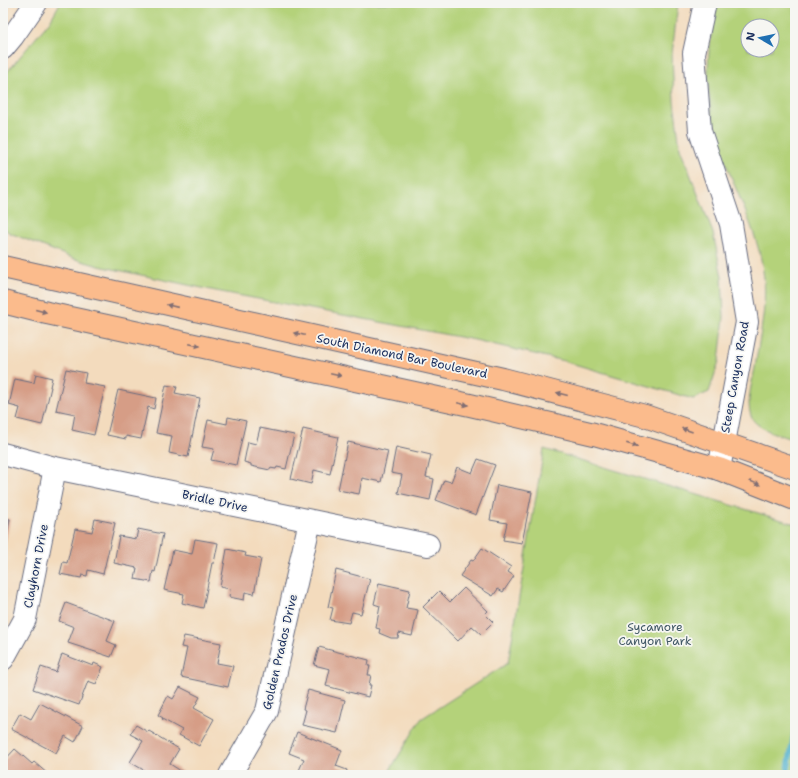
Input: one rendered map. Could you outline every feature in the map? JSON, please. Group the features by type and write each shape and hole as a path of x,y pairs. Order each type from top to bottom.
{"main road":[{"name":"South Diamond Bar Boulevard","path":"3,267 503,379 645,416 724,442 795,468"},
{"path":"3,302 594,434 719,469 795,499"}],"street":[{"path":"3,48 36,3"},
{"name":"Steep Canyon Road","path":"705,3 694,53 700,131 731,224 747,322 719,469"},
{"name":"Bridle Drive","path":"3,454 55,468 428,545"},
{"name":"Clayhorn Drive","path":"3,659 25,619 55,468"},
{"name":"Golden Prados Drive","path":"230,775 267,711 310,521"}],"green space":[{"path":"60,3 678,3 672,54 674,101 680,148 713,233 722,277 724,317 719,361 709,392 693,399 564,361 475,340 216,291 99,266 75,259 10,233 3,228 3,77 50,21"},
{"path":"718,3 795,3 795,440 777,434 758,425 751,416 749,405 750,392 764,312 764,278 755,236 720,148 714,128 708,87 710,46"},
{"name":"Sycamore Canyon Park","path":"544,449 795,524 795,775 387,775 421,719 508,663"}],"building":[{"path":"66,369 86,373 84,383 105,387 94,435 72,430 75,414 56,410"},
{"path":"36,374 52,378 42,425 17,419 20,408 9,405 15,379 34,383"},
{"path":"166,385 177,387 175,393 200,398 188,457 169,453 172,436 156,433"},
{"path":"118,390 156,398 154,409 148,407 141,439 126,436 126,439 107,435"},
{"path":"228,417 246,421 236,465 211,460 214,449 202,447 208,420 227,424"},
{"path":"260,428 294,435 286,469 277,467 276,469 270,468 270,470 251,466 251,464 244,462 248,442 256,444"},
{"path":"303,429 338,437 330,474 314,470 311,484 291,479"},
{"path":"348,442 388,451 381,482 362,478 359,494 338,490"},
{"path":"396,447 431,455 426,477 434,479 430,500 398,493 402,475 391,473"},
{"path":"478,459 495,465 476,515 436,500 444,480 451,482 457,467 472,473"},
{"path":"497,485 532,492 522,543 503,540 507,523 490,520"},
{"path":"3,518 10,519 5,545 3,545"},
{"path":"95,519 115,523 103,574 88,570 87,576 82,575 81,578 60,574 63,562 67,563 75,529 92,532"},
{"path":"138,529 163,534 155,572 153,571 151,582 135,579 137,568 114,563 119,536 136,539"},
{"path":"195,539 218,543 214,563 212,563 203,608 182,603 184,594 164,590 173,550 192,554"},
{"path":"482,548 511,567 508,572 514,576 503,592 498,589 493,596 460,576 471,560 473,561"},
{"path":"227,549 246,553 245,556 261,559 254,594 245,592 244,600 229,597 230,589 220,587"},
{"path":"336,570 370,579 361,614 352,612 349,623 330,620 333,608 328,607"},
{"path":"379,583 410,590 406,608 418,610 412,636 399,633 398,638 391,638 379,633 380,629 376,628 380,606 374,604"},
{"path":"464,588 488,611 485,614 493,622 481,634 472,626 458,641 423,607 439,591 450,602"},
{"path":"66,603 115,621 107,641 116,645 111,657 68,643 74,627 59,621"},
{"path":"184,636 221,643 217,663 233,666 228,687 181,677 187,648 181,647"},
{"path":"319,647 369,660 368,666 370,666 368,675 371,675 369,685 371,685 368,697 326,686 330,669 314,665"},
{"path":"62,654 93,666 94,663 103,667 96,684 88,681 79,705 33,689 41,667 56,672"},
{"path":"180,687 200,697 194,708 214,719 199,746 179,735 182,730 162,719 163,718 158,715 168,696 173,699"},
{"path":"308,690 345,700 337,733 302,725 306,710 303,709"},
{"path":"40,703 83,726 75,742 65,736 56,753 11,729 20,713 31,719"},
{"path":"136,725 179,749 170,764 184,773 183,775 152,775 130,762 143,741 130,734"},
{"path":"297,732 342,750 336,766 347,770 346,775 297,775 304,759 289,753"},
{"path":"15,749 32,764 34,762 49,775 3,775 3,762"}],"waterway":[{"path":"787,775 795,728"}]}
